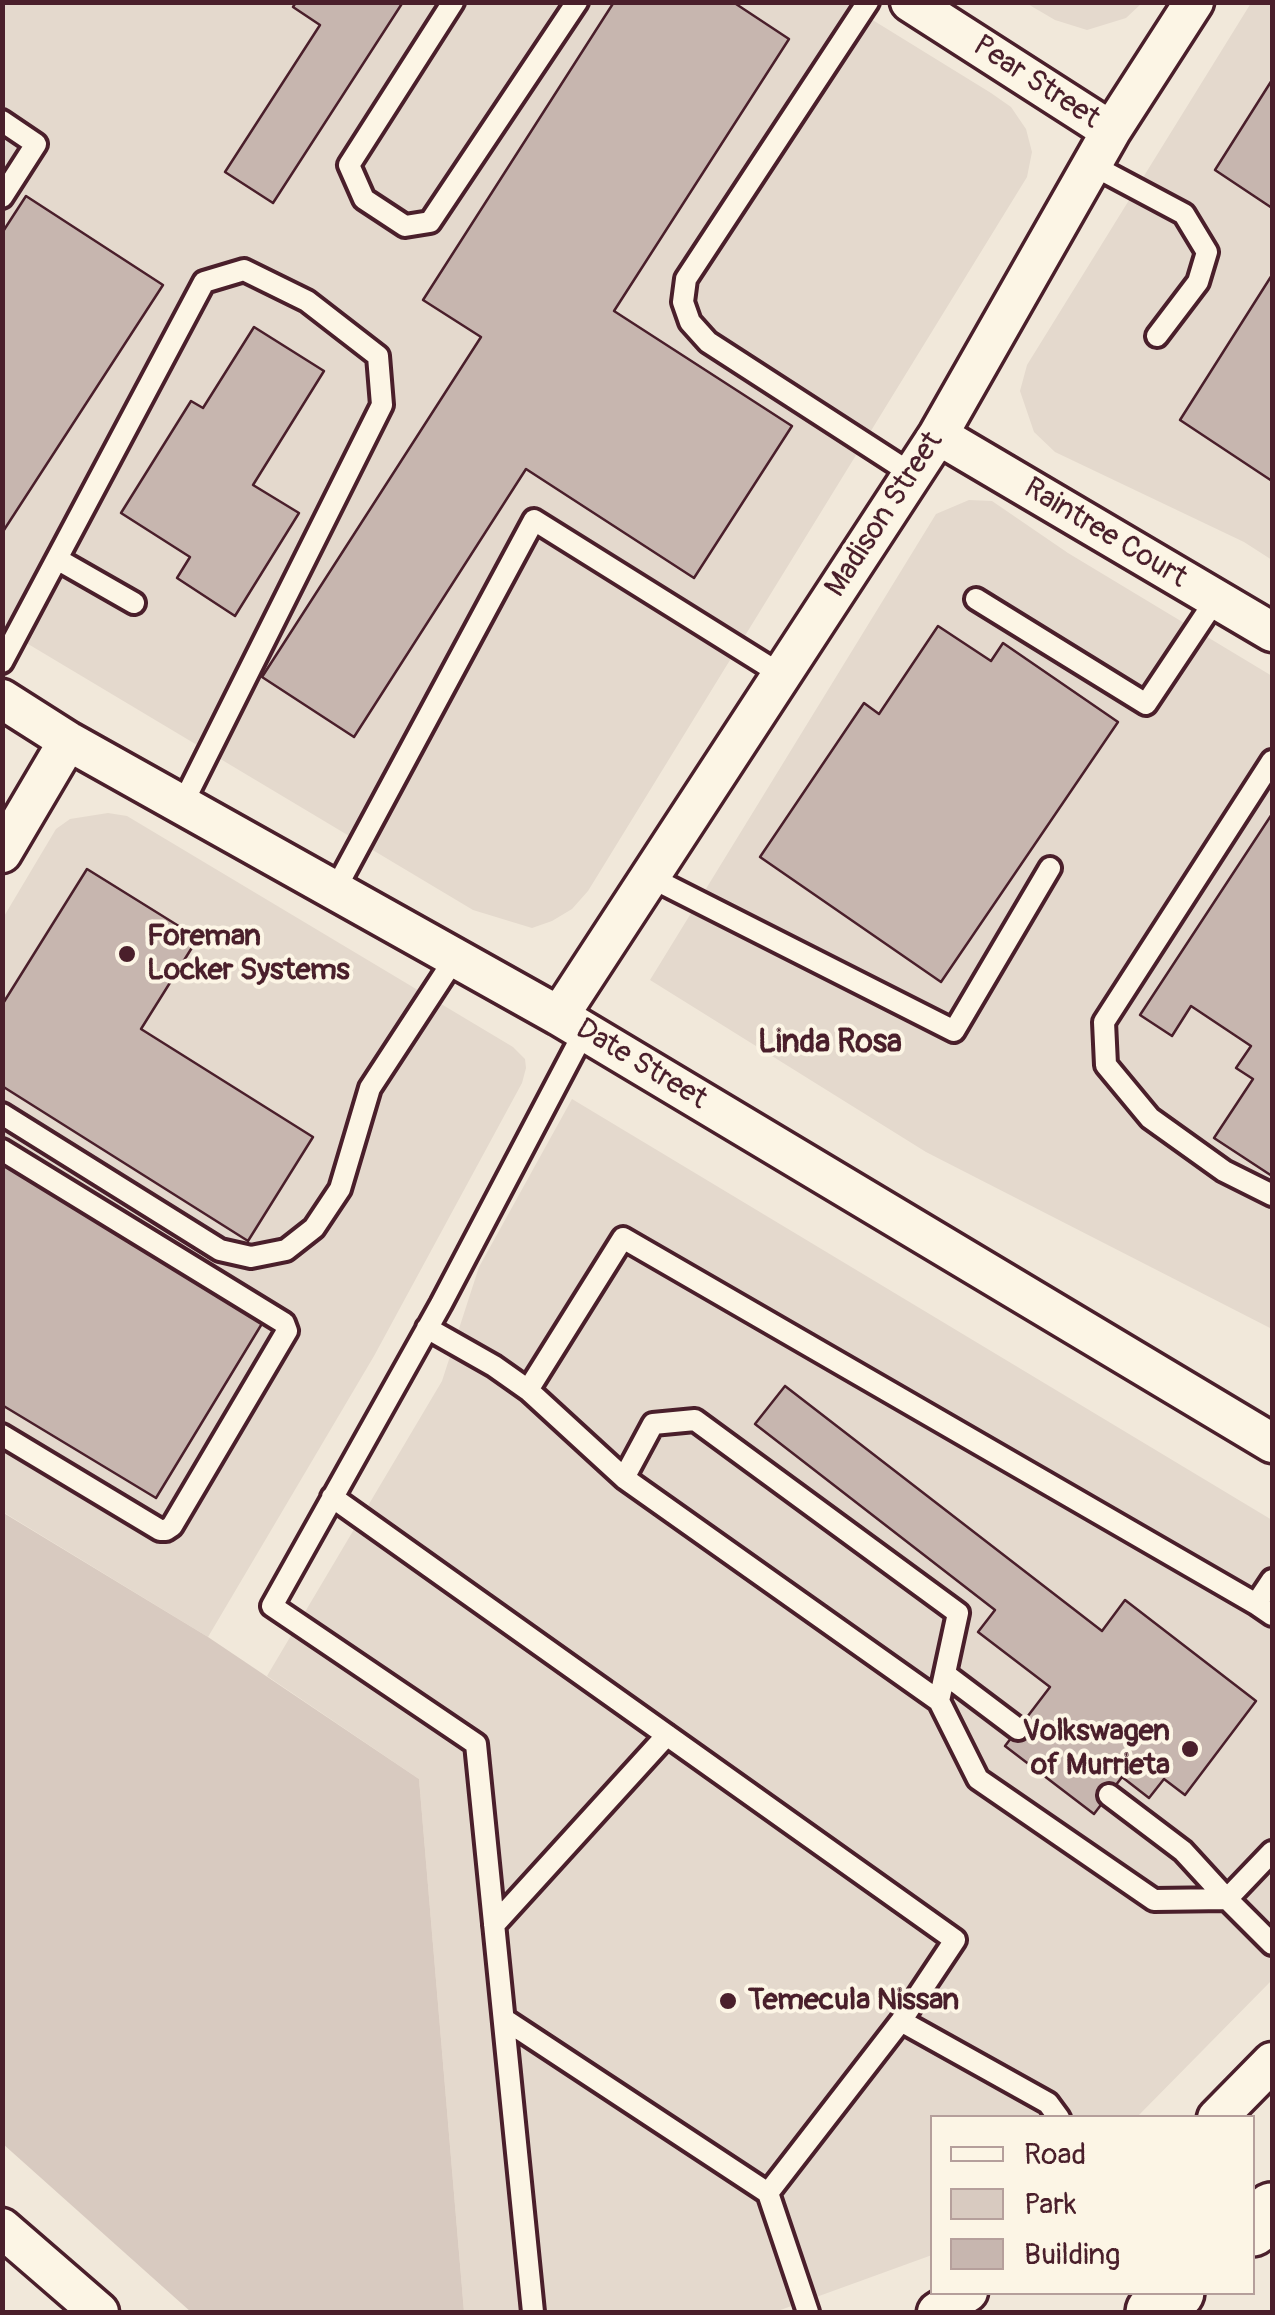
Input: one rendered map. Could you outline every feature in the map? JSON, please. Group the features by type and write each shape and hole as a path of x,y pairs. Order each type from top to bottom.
{"highway":[{"path":"1154,2312 1173,2295"}],"street":[{"name":"Pear Street","path":"910,2 1111,131"},
{"name":"Madison Street","path":"571,1024 650,877 938,435 1111,131 1194,2"},
{"name":"Raintree Court","path":"938,435 1272,632"},
{"name":"Date Street","path":"2,699 68,741 571,1024 1272,1444"},
{"path":"2,853 68,741"},
{"path":"1220,2115 1272,2062"},
{"path":"2,2228 98,2312"},
{"path":"937,2312 963,2295"}],"lane":[{"path":"453,2 350,165 364,199 405,226 430,222 577,2"},
{"path":"868,2 686,280 682,302 690,322 708,342 912,474"},
{"path":"2,121 36,144 2,197"},
{"path":"1092,165 1184,214 1207,252 1198,282 1156,336"},
{"path":"2,662 204,282 244,270 307,301 378,356 382,405 182,806"},
{"path":"335,890 534,520 782,675"},
{"path":"57,559 134,603"},
{"path":"976,599 1146,704 1216,599"},
{"path":"1272,761 1104,1022 1106,1065 1150,1118 1224,1171 1272,1195"},
{"path":"650,877 954,1031 1050,868"},
{"path":"2,1114 220,1250 251,1257 286,1250 314,1228 340,1189 370,1088 455,958"},
{"path":"532,2312 476,1744 272,1606 427,1328 571,1024"},
{"path":"2,1150 284,1324 287,1331 172,1526 166,1530 2,1435"},
{"path":"528,1390 623,1238 1264,1609 1272,1580"},
{"path":"427,1328 528,1390 624,1478 940,1701 978,1778 1154,1900 1228,1899 1272,1852"},
{"path":"624,1478 653,1424 695,1420 958,1613 940,1701"},
{"path":"332,1497 955,1940 901,2021 768,2193"},
{"path":"945,1674 1018,1729"},
{"path":"494,1924 668,1736"},
{"path":"1109,1794 1183,1851 1272,1944"},
{"path":"504,2019 768,2193 808,2312"},
{"path":"901,2021 1048,2103 1056,2115"}],"shaded area":[{"path":"2,3 845,3 991,93 1011,107 1026,129 1032,152 1027,177 588,891 572,909 532,928 473,910 3,629"},
{"path":"1026,3 1142,3 1126,18 1087,30 1055,20"},
{"path":"1251,3 1272,3 1272,560 1244,542 1055,452 1034,432 1020,391 1027,365"},
{"path":"969,500 992,501 1068,553 1272,676 1272,1329 926,1152 650,980 936,514"},
{"path":"108,813 127,816 513,1047 525,1059 522,1083 374,1356 208,1637 3,1512 3,918 56,829 70,819"},
{"path":"572,1099 1272,1520 1272,1980 1139,2115 930,2115 930,2256 775,2312 464,2312 419,1779 267,1676 442,1381 479,1267"}],"green space":[{"path":"2,1512 208,1637 419,1779 464,2312 191,2312 3,2144"}],"building":[{"path":"296,2 403,2 273,203 225,172 320,25 293,7"},
{"path":"614,2 733,2 789,39 614,311 792,426 694,578 526,469 354,737 262,677 481,337 423,300"},
{"path":"1272,80 1272,208 1215,170"},
{"path":"26,196 163,285 2,533 2,233"},
{"path":"1272,275 1272,481 1180,420"},
{"path":"254,327 324,371 253,485 299,513 235,616 177,578 190,557 121,513 191,401 203,408"},
{"path":"938,626 991,661 1003,643 1118,722 941,982 760,857 864,703 879,714"},
{"path":"1272,814 1272,1176 1214,1138 1253,1079 1236,1068 1251,1046 1191,1006 1172,1036 1140,1015"},
{"path":"87,869 198,938 141,1029 313,1137 248,1241 2,1086 2,1005"},
{"path":"2,1157 266,1317 156,1498 2,1405"},
{"path":"785,1386 1102,1631 1125,1600 1256,1701 1185,1795 1164,1779 1149,1798 1122,1777 1094,1814 1005,1746 1050,1687 978,1632 995,1610 755,1424"}],"place":[{"name":"Foreman Locker Systems","path":"127,954"},
{"name":"Volkswagen of Murrieta","path":"1190,1749"},
{"name":"Temecula Nissan","path":"728,2001"}],"district":[{"name":"Linda Rosa","path":"830,1044"}]}
